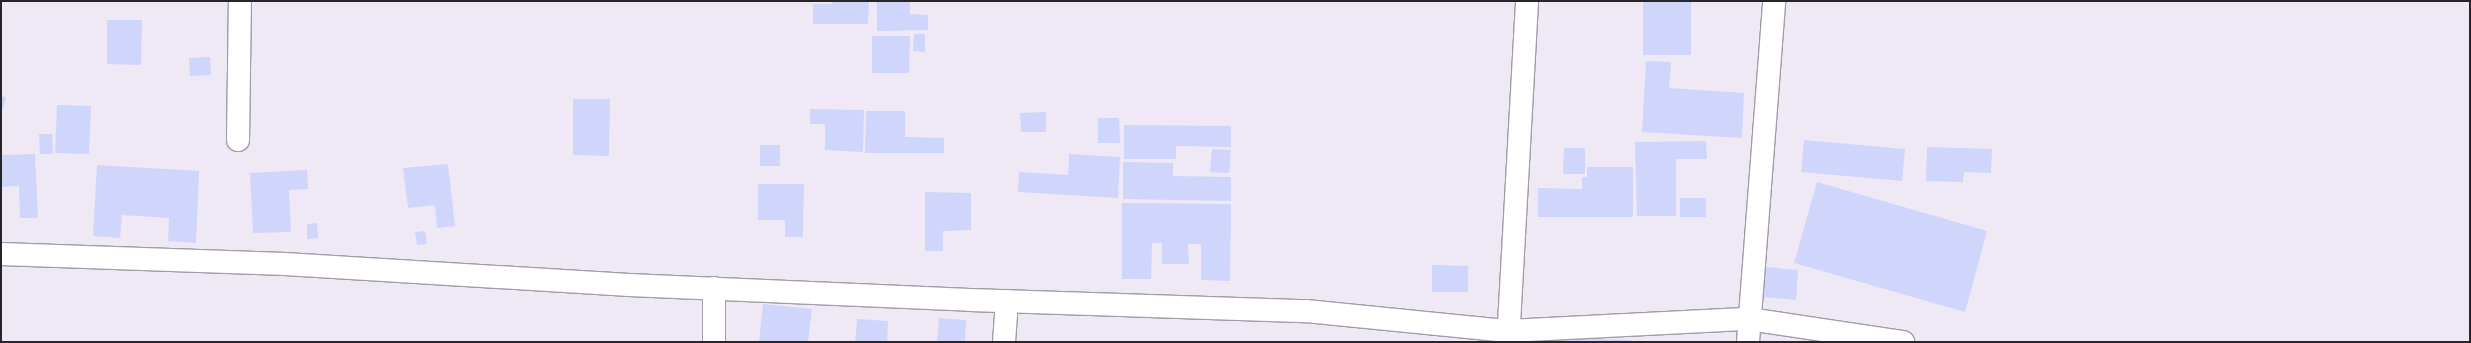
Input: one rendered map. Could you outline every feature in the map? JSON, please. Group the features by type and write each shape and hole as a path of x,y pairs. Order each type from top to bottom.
{"street":[{"path":"238,140 240,1"},
{"path":"1508,336 1526,1"},
{"path":"1748,342 1774,1"},
{"path":"1,254 285,264 714,288 1007,301 1306,311 1508,336 1749,319 1903,342"},
{"path":"714,288 714,342"},
{"path":"1004,342 1007,301"}],"building":[{"path":"832,1 869,1 868,24 813,24 813,4 832,4"},
{"path":"877,1 910,1 910,14 928,15 928,30 877,31"},
{"path":"1643,1 1691,1 1691,55 1643,55"},
{"path":"107,20 142,20 141,65 107,64"},
{"path":"914,34 925,34 925,52 913,51"},
{"path":"872,36 910,36 909,73 872,73"},
{"path":"210,57 211,75 190,76 189,58"},
{"path":"1646,61 1671,62 1669,88 1744,93 1742,138 1642,132"},
{"path":"1,96 6,97 3,109 1,109"},
{"path":"573,99 610,99 609,156 573,155"},
{"path":"57,105 91,106 89,154 55,153"},
{"path":"810,109 864,110 863,152 825,150 825,124 810,124"},
{"path":"866,111 905,111 905,137 944,138 944,153 865,153"},
{"path":"1046,112 1046,132 1021,132 1020,113"},
{"path":"1098,118 1119,118 1120,143 1098,143"},
{"path":"1124,125 1231,126 1231,147 1176,146 1176,159 1124,159"},
{"path":"39,134 52,134 53,154 40,154"},
{"path":"1804,140 1905,149 1902,181 1801,172"},
{"path":"1706,141 1707,159 1676,159 1676,216 1637,216 1635,142"},
{"path":"760,145 780,145 780,166 760,166"},
{"path":"1927,147 1992,149 1991,173 1964,172 1963,182 1926,181"},
{"path":"1564,148 1585,148 1585,174 1563,174"},
{"path":"1212,149 1231,150 1229,173 1210,172"},
{"path":"35,154 38,218 20,218 19,186 1,187 1,155"},
{"path":"1069,154 1120,157 1118,198 1018,192 1019,172 1068,175"},
{"path":"1123,162 1173,163 1173,176 1231,177 1231,201 1123,199"},
{"path":"448,164 455,226 437,228 435,205 408,208 403,168"},
{"path":"97,165 199,171 196,243 168,241 169,218 122,215 120,238 93,236"},
{"path":"1587,167 1633,167 1633,217 1538,217 1538,188 1582,189 1582,177 1587,177"},
{"path":"307,170 308,189 289,190 291,232 253,233 250,173"},
{"path":"1817,182 1987,231 1965,312 1794,263"},
{"path":"758,184 804,184 803,237 785,237 785,220 758,220"},
{"path":"925,192 971,193 971,230 943,231 943,251 925,251"},
{"path":"1680,198 1706,198 1706,217 1680,217"},
{"path":"1122,203 1231,204 1230,281 1201,280 1201,244 1188,244 1189,264 1162,264 1162,243 1152,243 1151,279 1122,279"},
{"path":"317,223 318,238 307,239 307,224"},
{"path":"425,231 427,244 417,245 415,232"},
{"path":"1432,265 1468,266 1468,292 1432,292"},
{"path":"1765,267 1798,270 1796,300 1763,297"},
{"path":"763,304 812,309 808,342 759,342"},
{"path":"939,318 966,320 965,342 937,342"},
{"path":"857,319 888,321 887,342 855,342"},
{"path":"1527,337 1631,340 1631,342 1527,342"}]}
